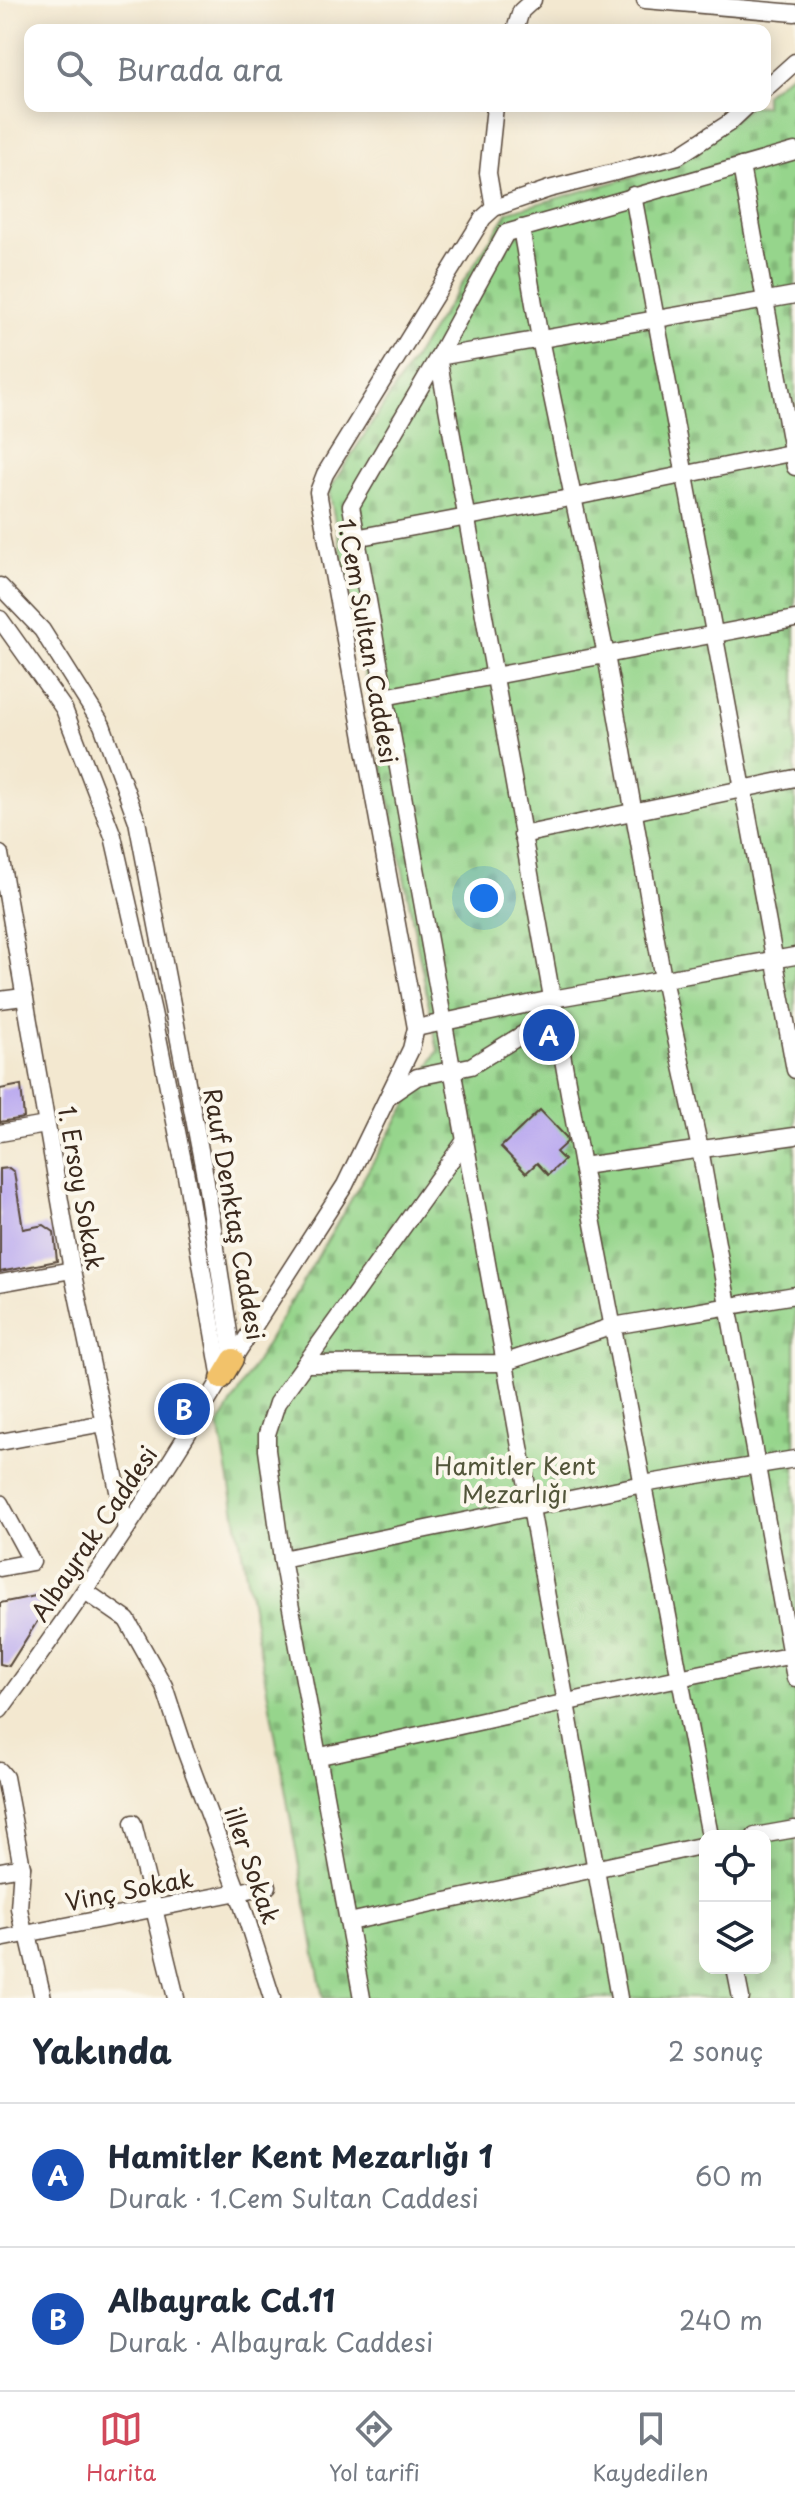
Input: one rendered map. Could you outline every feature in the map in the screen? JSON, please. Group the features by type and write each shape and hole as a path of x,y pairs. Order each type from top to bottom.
{"main road":[{"name":"Rauf Denktaş Caddesi","path":"221,1379 233,1359"}],"street":[{"path":"517,24 521,11 533,0"},
{"path":"645,0 795,13"},
{"path":"771,84 795,62"},
{"path":"494,112 488,173 494,208 549,189 678,156 741,112"},
{"path":"619,1998 351,506 506,233 795,151"},
{"path":"355,538 685,474 794,457 741,166"},
{"path":"633,195 795,1070"},
{"name":"1.Cem Sultan Caddesi","path":"233,1359 345,1185 411,1049 416,1028 318,492 325,474 483,218 494,208"},
{"path":"521,228 540,339 606,655 663,979 700,1149 795,1678"},
{"path":"438,357 795,295"},
{"path":"438,357 582,1166 709,1830"},
{"name":"Rauf Denktaş Caddesi","path":"0,586 42,630 102,725 137,821 205,1176 233,1359"},
{"name":"Rauf Denktaş Caddesi","path":"0,619 64,709 113,836 186,1176 221,1379"},
{"path":"384,697 795,619"},
{"path":"522,835 795,778"},
{"name":"1. Ersoy Sokak","path":"0,854 72,1270 126,1529"},
{"path":"416,1028 795,956"},
{"path":"0,1000 23,997"},
{"path":"388,1097 417,1077 471,1066 536,1026 553,1001"},
{"path":"0,1133 46,1125"},
{"path":"582,1166 795,1136"},
{"path":"362,1998 282,1559 267,1434 277,1403 464,1142"},
{"path":"0,1283 72,1270"},
{"path":"306,1364 503,1363 613,1326 795,1295"},
{"name":"Albayrak Caddesi","path":"0,1710 85,1591 221,1379"},
{"path":"0,1442 104,1423"},
{"path":"282,1559 643,1484 795,1459"},
{"path":"0,1503 32,1562 0,1568"},
{"name":"iller Sokak","path":"85,1591 127,1620 164,1686 238,1892 272,1998"},
{"path":"320,1756 678,1676 793,1656"},
{"path":"0,1692 23,1678"},
{"path":"0,1771 5,1777 22,1867 19,1908 43,1998"},
{"path":"133,1823 176,1998"},
{"path":"771,1833 795,1829"},
{"path":"349,1922 699,1846"},
{"path":"0,1871 22,1867"},
{"name":"Vinç Sokak","path":"0,1939 268,1886"},
{"path":"736,1974 741,1998"}],"green space":[{"name":"Hamitler Kent Mezarlığı","path":"795,70 795,1998 323,1998 219,1425 438,1051 329,490 508,212 678,164 743,112 771,112 771,89"}],"building":[{"path":"21,1085 24,1118 0,1122 0,1089"},
{"path":"540,1110 566,1137 567,1142 556,1152 564,1160 548,1175 537,1163 526,1173 501,1147"},
{"path":"9,1168 14,1172 23,1229 44,1225 54,1232 57,1261 0,1272 0,1169"},
{"path":"40,1595 47,1606 9,1666 0,1664 0,1603"}],"place":[{"name":"Hamitler Kent Mezarlığı 1","path":"549,1035"},
{"name":"Albayrak Cd.11","path":"184,1409"}]}
